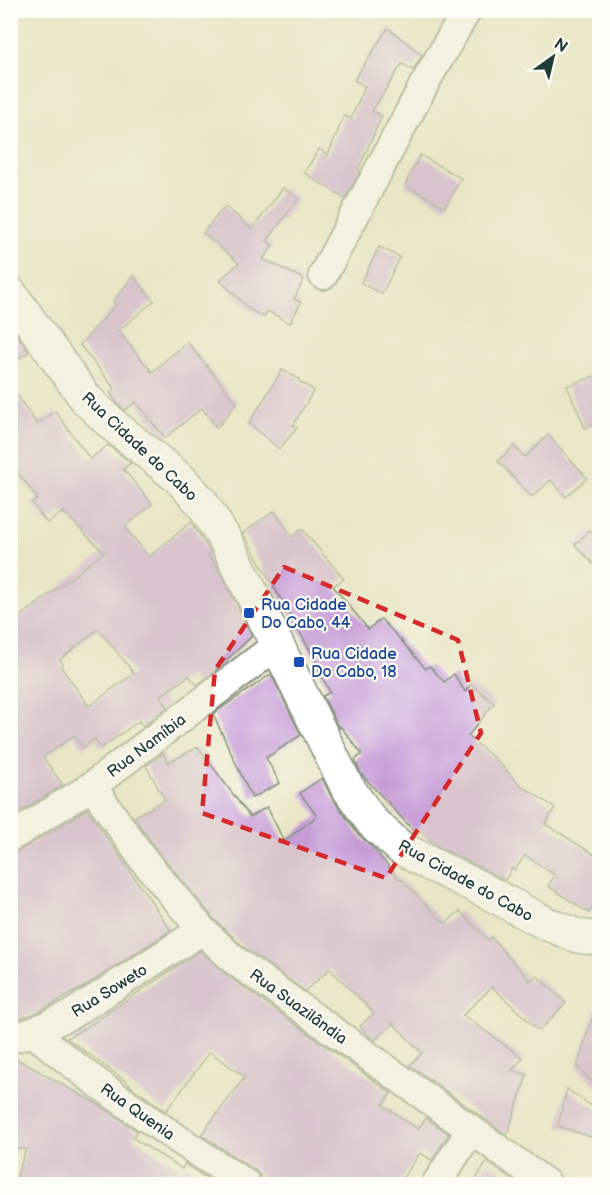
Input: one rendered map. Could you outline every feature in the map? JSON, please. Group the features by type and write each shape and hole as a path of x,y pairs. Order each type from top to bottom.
{"street":[{"path":"323,274 467,10"},
{"name":"Rua Cidade do Cabo","path":"10,293 86,399 113,425 179,478 202,503 226,541 346,785 372,822 401,848 430,864 545,923 578,936 600,939"},
{"name":"Rua Namíbia","path":"10,837 92,786 277,645"},
{"name":"Rua Suazilândia","path":"92,786 143,859 202,930 234,960 547,1185"},
{"name":"Rua Soweto","path":"22,1035 72,1014 202,930"},
{"name":"Rua Quenia","path":"22,1035 65,1058 117,1097 246,1185"},
{"path":"436,1185 471,1130"}],"highlighted area":[{"path":"284,567 458,640 481,733 386,878 202,813 215,670"}],"building":[{"path":"388,28 422,55 413,70 402,64 372,111 382,116 358,170 360,171 345,198 304,173 319,149 328,155 344,116 351,119 365,86 354,80"},
{"path":"420,155 461,178 445,207 405,185"},
{"path":"283,188 298,199 267,241 273,246 263,259 304,279 294,299 301,302 290,323 267,311 264,317 250,310 220,280 239,263 203,233 225,206 252,229"},
{"path":"379,247 400,257 382,294 361,283"},
{"path":"133,276 154,301 118,331 152,372 187,342 237,403 217,428 202,408 165,438 136,402 125,410 119,405 110,393 115,389 80,345 116,305 113,302"},
{"path":"17,335 29,352 10,364 10,340"},
{"path":"282,370 314,390 293,425 297,428 279,449 249,423"},
{"path":"600,374 600,422 585,428 567,386"},
{"path":"10,385 37,424 55,411 90,459 108,445 131,463 123,469 152,504 125,527 149,557 191,522 211,553 208,555 223,577 252,636 197,685 189,676 160,696 168,707 143,726 139,721 101,748 95,739 83,748 74,735 43,758 63,785 10,818 10,623 104,552 63,512 47,523 32,503 38,499 10,463","holes":["98,629 134,673 89,706 60,666 63,664 60,660"]},
{"path":"548,435 587,478 566,497 551,480 532,497 498,461 514,446 525,457"},
{"path":"274,511 292,537 302,529 344,579 333,586 368,629 381,619 426,669 430,666 444,682 454,674 465,692 471,684 494,703 468,736 518,783 555,808 545,824 600,858 600,912 593,907 589,913 548,886 555,875 525,855 515,870 512,868 505,880 440,848 417,829 415,832 361,774 355,760 362,754 340,726 339,728 323,696 330,692 316,666 318,664 243,533"},
{"path":"590,530 600,540 600,571 575,545"},
{"path":"271,674 301,735 266,758 280,783 252,798 213,714"},
{"path":"198,747 250,817 267,807 284,841 317,816 300,793 322,778 331,796 357,833 445,924 460,911 488,940 491,937 530,981 536,975 566,1003 539,1031 492,987 463,1015 523,1058 512,1070 527,1075 507,1135 410,1065 422,1053 393,1023 375,1040 371,1038 360,1026 374,1013 330,969 305,991 244,947 214,919 156,849 134,817 165,800 146,766 163,753 168,763"},
{"path":"87,809 171,930 87,985 38,1012 10,1022 10,853 18,851"},
{"path":"200,951 224,973 391,1093 383,1105 418,1129 426,1118 449,1134 432,1160 420,1153 398,1185 262,1185 260,1176 255,1170 201,1135 245,1077 210,1052 166,1111 67,1038"},
{"path":"595,1009 600,1010 600,1089 577,1067"},
{"path":"10,1055 107,1110 137,1131 133,1138 182,1169 185,1164 217,1185 14,1185 26,1149 10,1149"},
{"path":"567,1089 600,1112 600,1140 558,1126"},
{"path":"487,1162 516,1182 519,1185 472,1185"}],"place":[{"name":"Rua Cidade Do Cabo, 44","path":"249,613"},
{"name":"Rua Cidade Do Cabo, 18","path":"299,662"}]}
